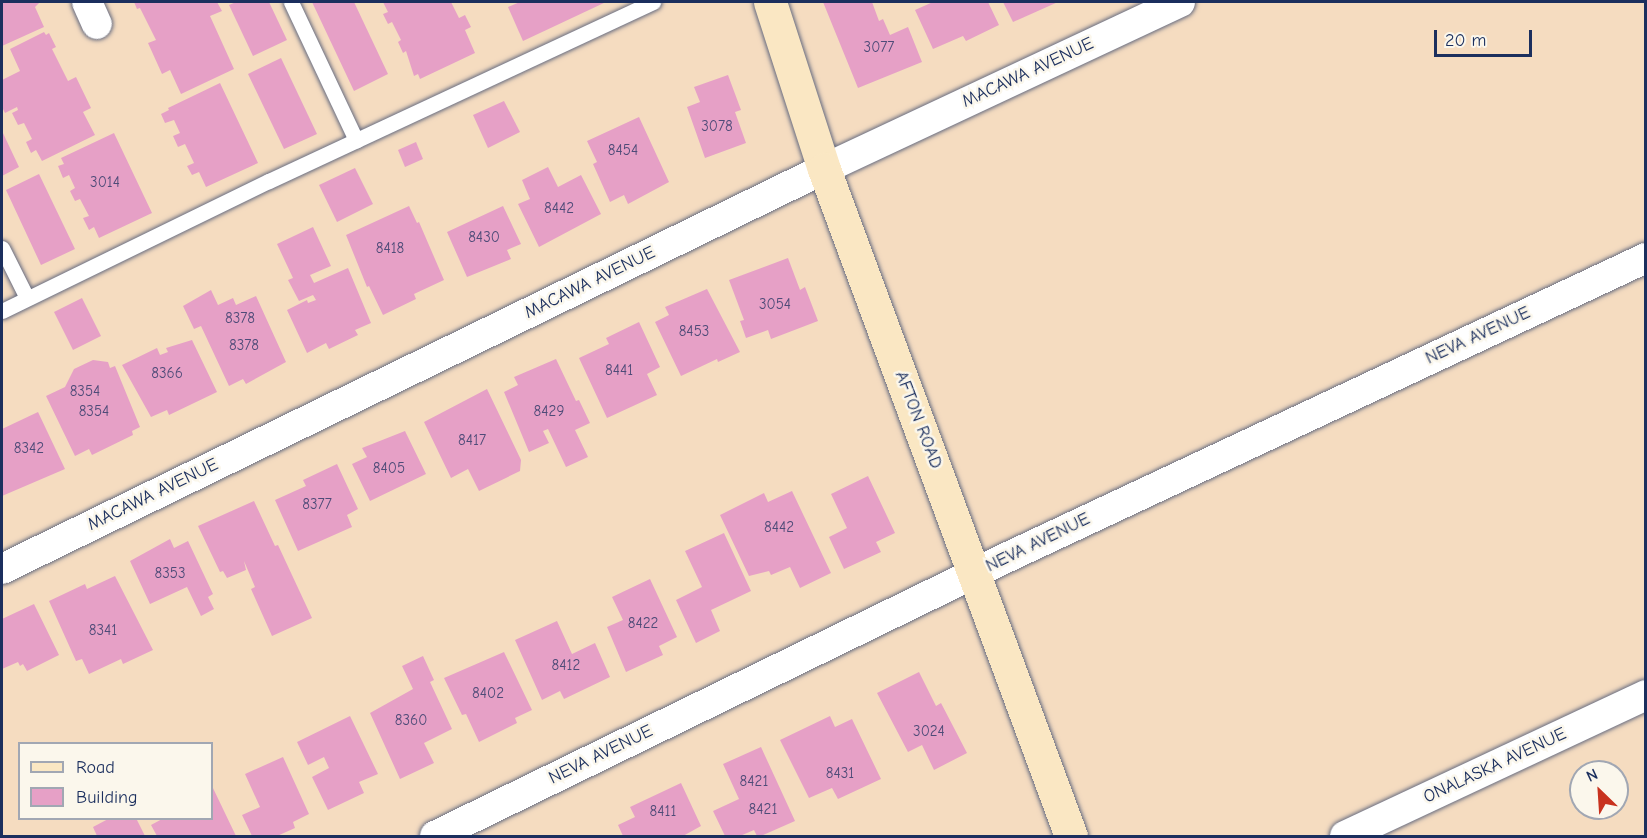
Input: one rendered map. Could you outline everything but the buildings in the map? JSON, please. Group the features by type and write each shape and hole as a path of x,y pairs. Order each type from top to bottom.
{"street":[{"name":"AFTON ROAD","path":"770,2 824,169 1071,837"},
{"name":"MACAWA AVENUE","path":"2,569 824,169 1180,2"},
{"name":"NEVA AVENUE","path":"435,837 975,573 1646,258"},
{"name":"ONALASKA AVENUE","path":"1345,837 1646,695"}],"lane":[{"path":"291,2 356,140"},
{"path":"2,310 356,140 653,2"},
{"path":"2,248 27,298"}]}
